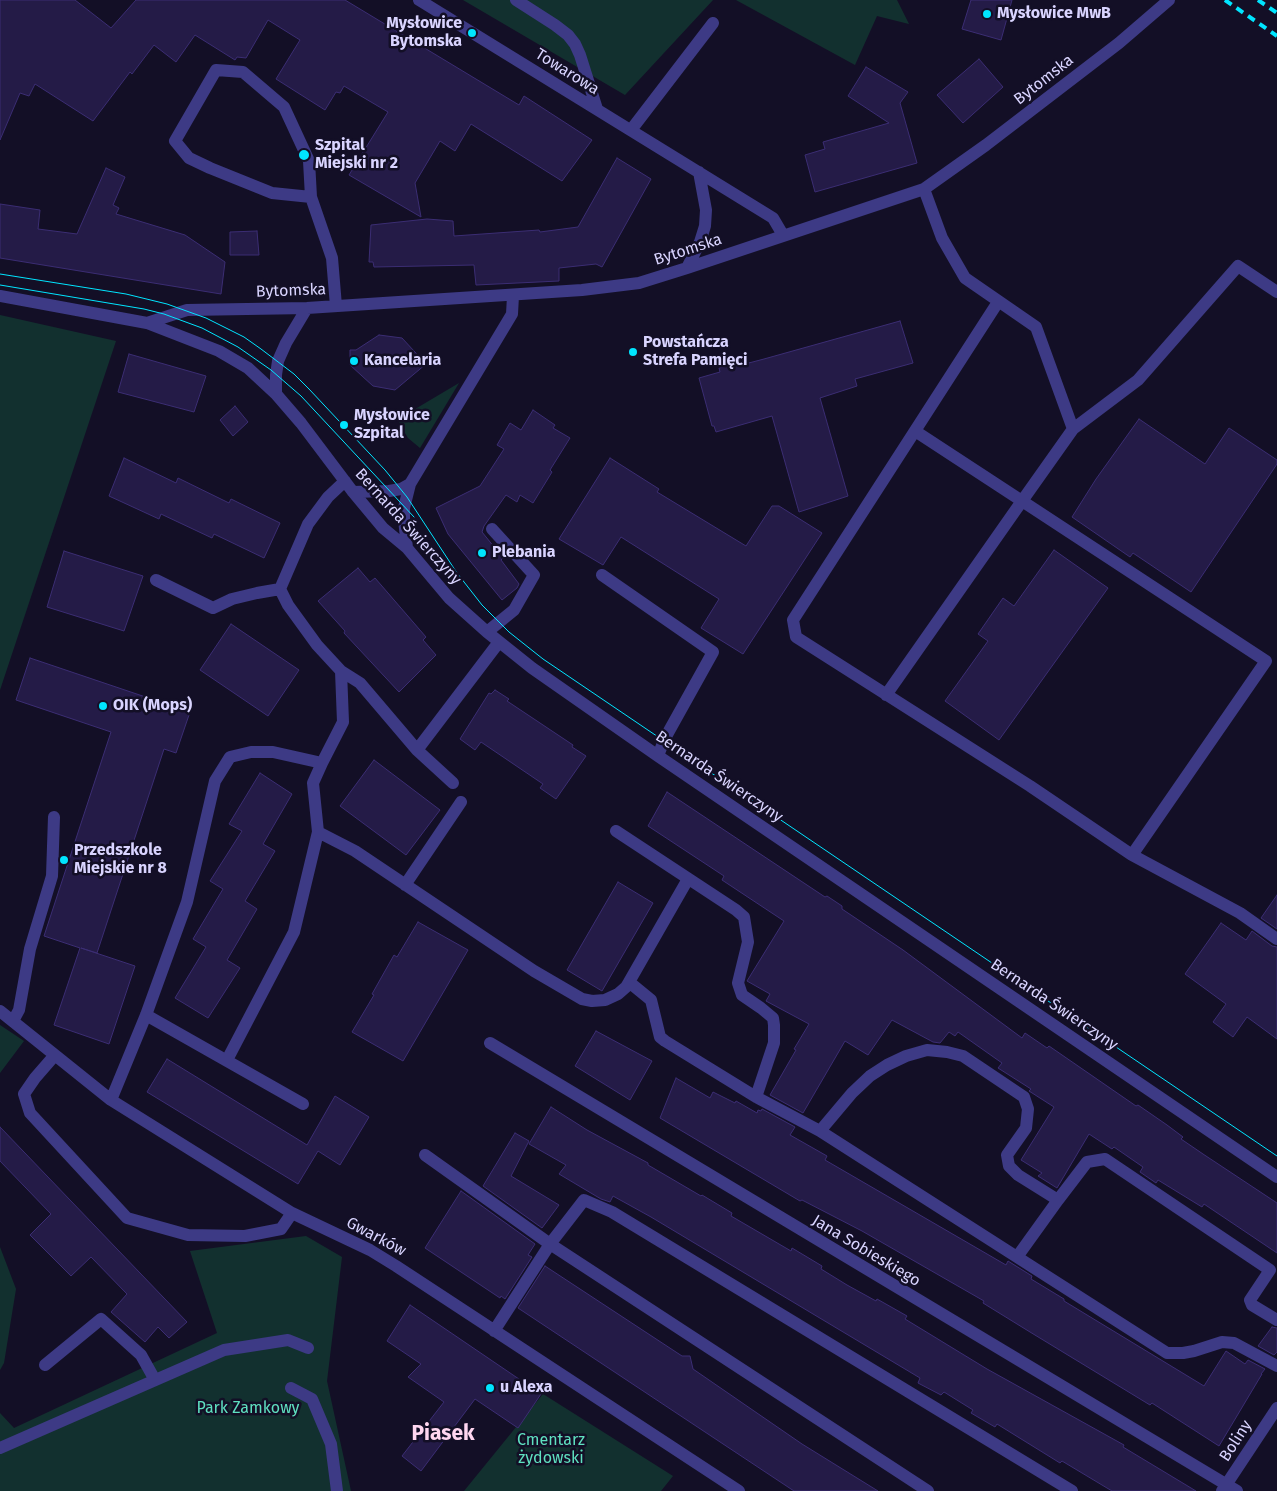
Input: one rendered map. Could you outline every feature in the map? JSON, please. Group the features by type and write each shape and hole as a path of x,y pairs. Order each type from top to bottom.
{"street":[{"name":"Towarowa","path":"419,0 773,218 783,235"},
{"path":"516,0 555,25 568,35 575,44 597,110"},
{"name":"Bytomska","path":"146,323 187,310 307,308 582,290 639,283 687,268 924,189 986,145 1119,43 1169,0"},
{"path":"631,130 714,23"},
{"path":"311,197 272,193 210,168 189,158 175,141 216,70 243,72 284,107 309,161 311,197 332,258 336,306"},
{"path":"687,268 706,226 706,210 699,172"},
{"path":"924,189 942,238 965,278 1036,327 1072,428"},
{"path":"886,694 1072,428 1138,380 1238,266 1277,292"},
{"name":"Bytomska","path":"0,296 146,323 219,351 248,368 276,394"},
{"path":"407,548 404,513 410,484 512,314 513,296"},
{"path":"998,302 793,620 796,637 1030,786 1132,854 1240,913 1277,939"},
{"path":"276,394 278,361 286,343 307,308"},
{"name":"Bernarda Świerczyny","path":"276,394 383,528 407,548 449,598 532,668 1277,1178"},
{"path":"916,431 1266,661 1132,854"},
{"path":"345,481 328,497 308,524 280,589 288,605 317,645 341,671 360,683 417,750 453,783"},
{"path":"353,492 389,491 401,489 410,484"},
{"path":"487,632 498,621 514,610 534,575 492,529"},
{"path":"602,576 713,652 664,740 658,756"},
{"path":"156,580 214,608 232,599 257,592 280,589"},
{"path":"417,750 500,642"},
{"path":"227,1060 294,932 318,832 313,784 343,722 341,671"},
{"path":"111,1100 146,1015 187,902 215,781 230,757 251,752 273,752 322,763"},
{"path":"404,885 461,802"},
{"path":"13,1021 19,1010 30,949 52,876 54,817"},
{"path":"616,831 744,917 748,942 738,983 742,995 762,1008 772,1018 774,1025 774,1043 756,1097"},
{"path":"318,832 354,851 534,971 582,999 592,1001 605,1000 618,994 626,987 688,879"},
{"path":"629,982 651,1000 660,1037 675,1048 756,1097 820,1131 1167,1354 1189,1352 1222,1342 1234,1343 1277,1366"},
{"name":"Gwarków","path":"0,1011 111,1100 292,1213 370,1250 396,1266 739,1491"},
{"path":"146,1015 303,1104"},
{"name":"Jana Sobieskiego","path":"490,1043 1229,1489"},
{"path":"820,1131 852,1092 870,1076 887,1065 906,1056 927,1050 964,1056 1024,1097 1028,1109 1026,1128 1007,1155 1009,1166 1018,1175 1058,1200"},
{"path":"55,1055 24,1094 30,1113 127,1218 188,1235 246,1236 281,1229 292,1213"},
{"path":"425,1155 550,1244 928,1491"},
{"path":"1017,1257 1087,1162 1105,1159 1270,1270 1250,1300 1252,1305 1277,1320"},
{"path":"494,1331 550,1244 584,1200 612,1212 1072,1491"},
{"path":"45,1365 101,1320 141,1355 155,1380"},
{"path":"0,1448 224,1350 288,1340 308,1348"},
{"path":"291,1388 312,1399 331,1444 337,1491"},
{"name":"Boliny","path":"1229,1489 1277,1408"}],"green space":[{"path":"463,0 713,0 625,95"},
{"path":"736,0 897,0 909,24 877,16 855,65"},
{"path":"0,315 116,341 0,690"},
{"path":"459,383 420,448 408,438 399,423 400,418"},
{"path":"0,1025 24,1041 0,1073"},
{"name":"Park Zamkowy","path":"306,1236 342,1257 327,1381 351,1491 0,1491 0,1413 14,1428 217,1333 190,1251"},
{"path":"0,1247 16,1289 4,1363 0,1370"},
{"name":"Cmentarz żydowski","path":"543,1394 673,1476 661,1491 464,1491"}],"building":[{"path":"0,0 75,0 111,28 136,0 345,0 519,105 524,96 592,140 562,181 471,124 455,151 440,141 415,183 421,217 349,175 388,112 344,86 340,93 336,92 325,110 276,79 300,40 268,20 246,58 237,57 235,60 195,35 176,62 154,45 132,74 130,72 93,121 35,84 29,96 20,93 0,140"},
{"name":"Mysłowice MwB","path":"971,0 1012,0 1001,40 962,29"},
{"path":"979,59 1003,87 963,123 937,95"},
{"path":"866,67 908,92 900,103 917,163 815,192 805,155 825,149 823,142 889,123 848,96"},
{"path":"617,158 651,179 602,267 596,264 559,268 559,281 476,285 474,265 374,267 373,262 369,262 371,225 427,219 453,221 454,236 539,230 540,232 578,227"},
{"path":"106,168 125,177 113,205 119,208 116,214 185,235 225,262 221,294 0,258 0,204 40,210 38,229 77,234"},
{"path":"257,231 259,255 230,255 230,232"},
{"path":"900,321 913,363 855,379 857,386 820,398 848,496 799,512 772,416 716,432 714,426 712,426 699,378 720,372 719,368 745,362 745,364"},
{"path":"379,335 402,338 426,364 395,390 373,386 350,365 350,350 356,350"},
{"path":"129,354 206,376 194,412 118,392"},
{"path":"235,406 248,422 233,436 220,420"},
{"path":"533,410 555,425 553,428 570,438 550,470 552,472 533,503 520,495 517,502 506,495 484,526 482,532 503,558 501,560 519,584 517,588 502,600 448,534 436,508 480,486 504,449 497,445 510,423 521,430"},
{"path":"1139,419 1205,464 1229,428 1277,460 1277,464 1191,592 1133,553 1130,557 1072,517 1096,479"},
{"path":"124,458 176,483 178,478 229,503 231,499 280,523 264,558 214,534 212,538 161,514 159,519 109,496"},
{"path":"610,458 659,489 657,492 746,546 772,506 779,506 822,533 743,654 701,628 719,599 621,537 603,565 559,539"},
{"path":"1054,550 1108,588 999,740 945,701 988,641 978,634 1003,598 1014,606"},
{"path":"64,551 143,576 124,631 47,607"},
{"path":"358,568 370,582 375,578 426,637 423,640 436,655 399,692 344,633 345,631 318,601"},
{"path":"231,624 299,670 268,716 200,670"},
{"path":"30,658 190,712 176,753 164,749 97,953 81,948 135,966 109,1044 54,1025 80,948 44,936 111,732 16,700"},
{"path":"495,690 509,699 507,701 573,745 572,747 586,756 556,799 540,788 543,784 481,742 475,750 460,739 489,693 491,694"},
{"path":"374,760 440,810 406,855 340,806"},
{"path":"260,773 292,794 263,844 275,851 245,901 257,909 227,960 240,968 208,1018 175,998 206,947 193,939 223,889 210,881 242,831 229,824"},
{"path":"667,792 825,897 827,896 842,906 842,909 903,950 1022,1038 1025,1033 1047,1048 1049,1046 1136,1106 1138,1105 1183,1137 1181,1139 1277,1203 1277,1253 1204,1204 1202,1207 1158,1180 1156,1183 1140,1172 1143,1167 1114,1147 1112,1149 1089,1134 1057,1188 1038,1176 1042,1173 1021,1160 1054,1107 1029,1091 1031,1089 998,1068 1002,1063 958,1032 955,1036 949,1032 940,1043 933,1042 892,1020 868,1055 845,1041 803,1113 770,1095 809,1024 766,1001 770,994 747,981 784,921 722,880 724,876 648,826"},
{"path":"618,882 653,903 602,991 567,970"},
{"path":"1277,895 1277,929 1261,918"},
{"path":"418,922 468,950 403,1061 352,1032 374,995 372,994 394,955 397,957"},
{"path":"1221,923 1246,940 1252,931 1272,946 1277,947 1277,1039 1247,1017 1233,1037 1213,1022 1226,1004 1185,974"},
{"path":"596,1031 652,1061 630,1100 575,1066"},
{"path":"167,1059 307,1145 335,1096 369,1117 340,1165 318,1151 298,1184 147,1092"},
{"path":"676,1078 710,1098 713,1092 735,1103 736,1101 757,1113 758,1110 761,1111 762,1109 795,1127 790,1135 827,1156 825,1160 1006,1265 1008,1261 1032,1276 1031,1279 1064,1299 1064,1301 1204,1386 1226,1351 1245,1364 1248,1360 1265,1369 1219,1446 1152,1403 1150,1405 983,1303 984,1301 862,1231 802,1200 800,1201 660,1118"},
{"path":"551,1107 587,1130 648,1163 648,1165 732,1213 731,1216 791,1251 792,1248 822,1266 821,1269 847,1285 907,1316 905,1319 987,1369 1124,1445 1123,1447 1196,1491 1112,1491 1062,1461 1060,1463 997,1424 995,1427 971,1413 973,1410 944,1392 941,1395 918,1383 920,1378 651,1217 613,1196 610,1202 601,1199 559,1174 566,1165 529,1144"},
{"path":"0,1127 187,1322 169,1338 158,1327 145,1342 111,1312 127,1294 91,1257 71,1276 30,1235 51,1214 0,1161"},
{"path":"515,1133 529,1141 511,1176 559,1205 542,1228 483,1186"},
{"path":"461,1191 535,1244 528,1255 532,1257 505,1299 501,1296 500,1298 425,1248"},
{"path":"545,1266 682,1356 690,1356 693,1369 802,1444 878,1491 794,1491 518,1308"},
{"path":"410,1305 541,1394 518,1428 475,1399 421,1471 402,1456 444,1402 408,1377 421,1364 387,1341"},
{"path":"1272,1327 1277,1328 1277,1352 1274,1355 1258,1346"}],"tram line":[{"path":"0,274 126,294 167,304 206,318 244,337 294,374 385,470 407,497 457,573 482,605 509,632 543,659 1277,1156"},
{"path":"0,285 164,314 202,328 238,347 271,370 301,396 414,517"}],"railway":[{"path":"1225,0 1277,36"},
{"path":"1258,0 1277,13"}],"place":[{"name":"Mysłowice MwB","path":"987,14"},
{"name":"Mysłowice Bytomska","path":"472,33"},
{"name":"Szpital Miejski nr 2","path":"304,155"},
{"name":"Powstańcza Strefa Pamięci","path":"633,352"},
{"name":"Kancelaria","path":"354,361"},
{"name":"Mysłowice Szpital","path":"344,425"},
{"name":"Plebania","path":"482,553"},
{"name":"OIK (Mops)","path":"103,706"},
{"name":"Przedszkole Miejskie nr 8","path":"64,860"},
{"name":"u Alexa","path":"490,1388"}],"district":[{"name":"Piasek","path":"443,1434"}]}
